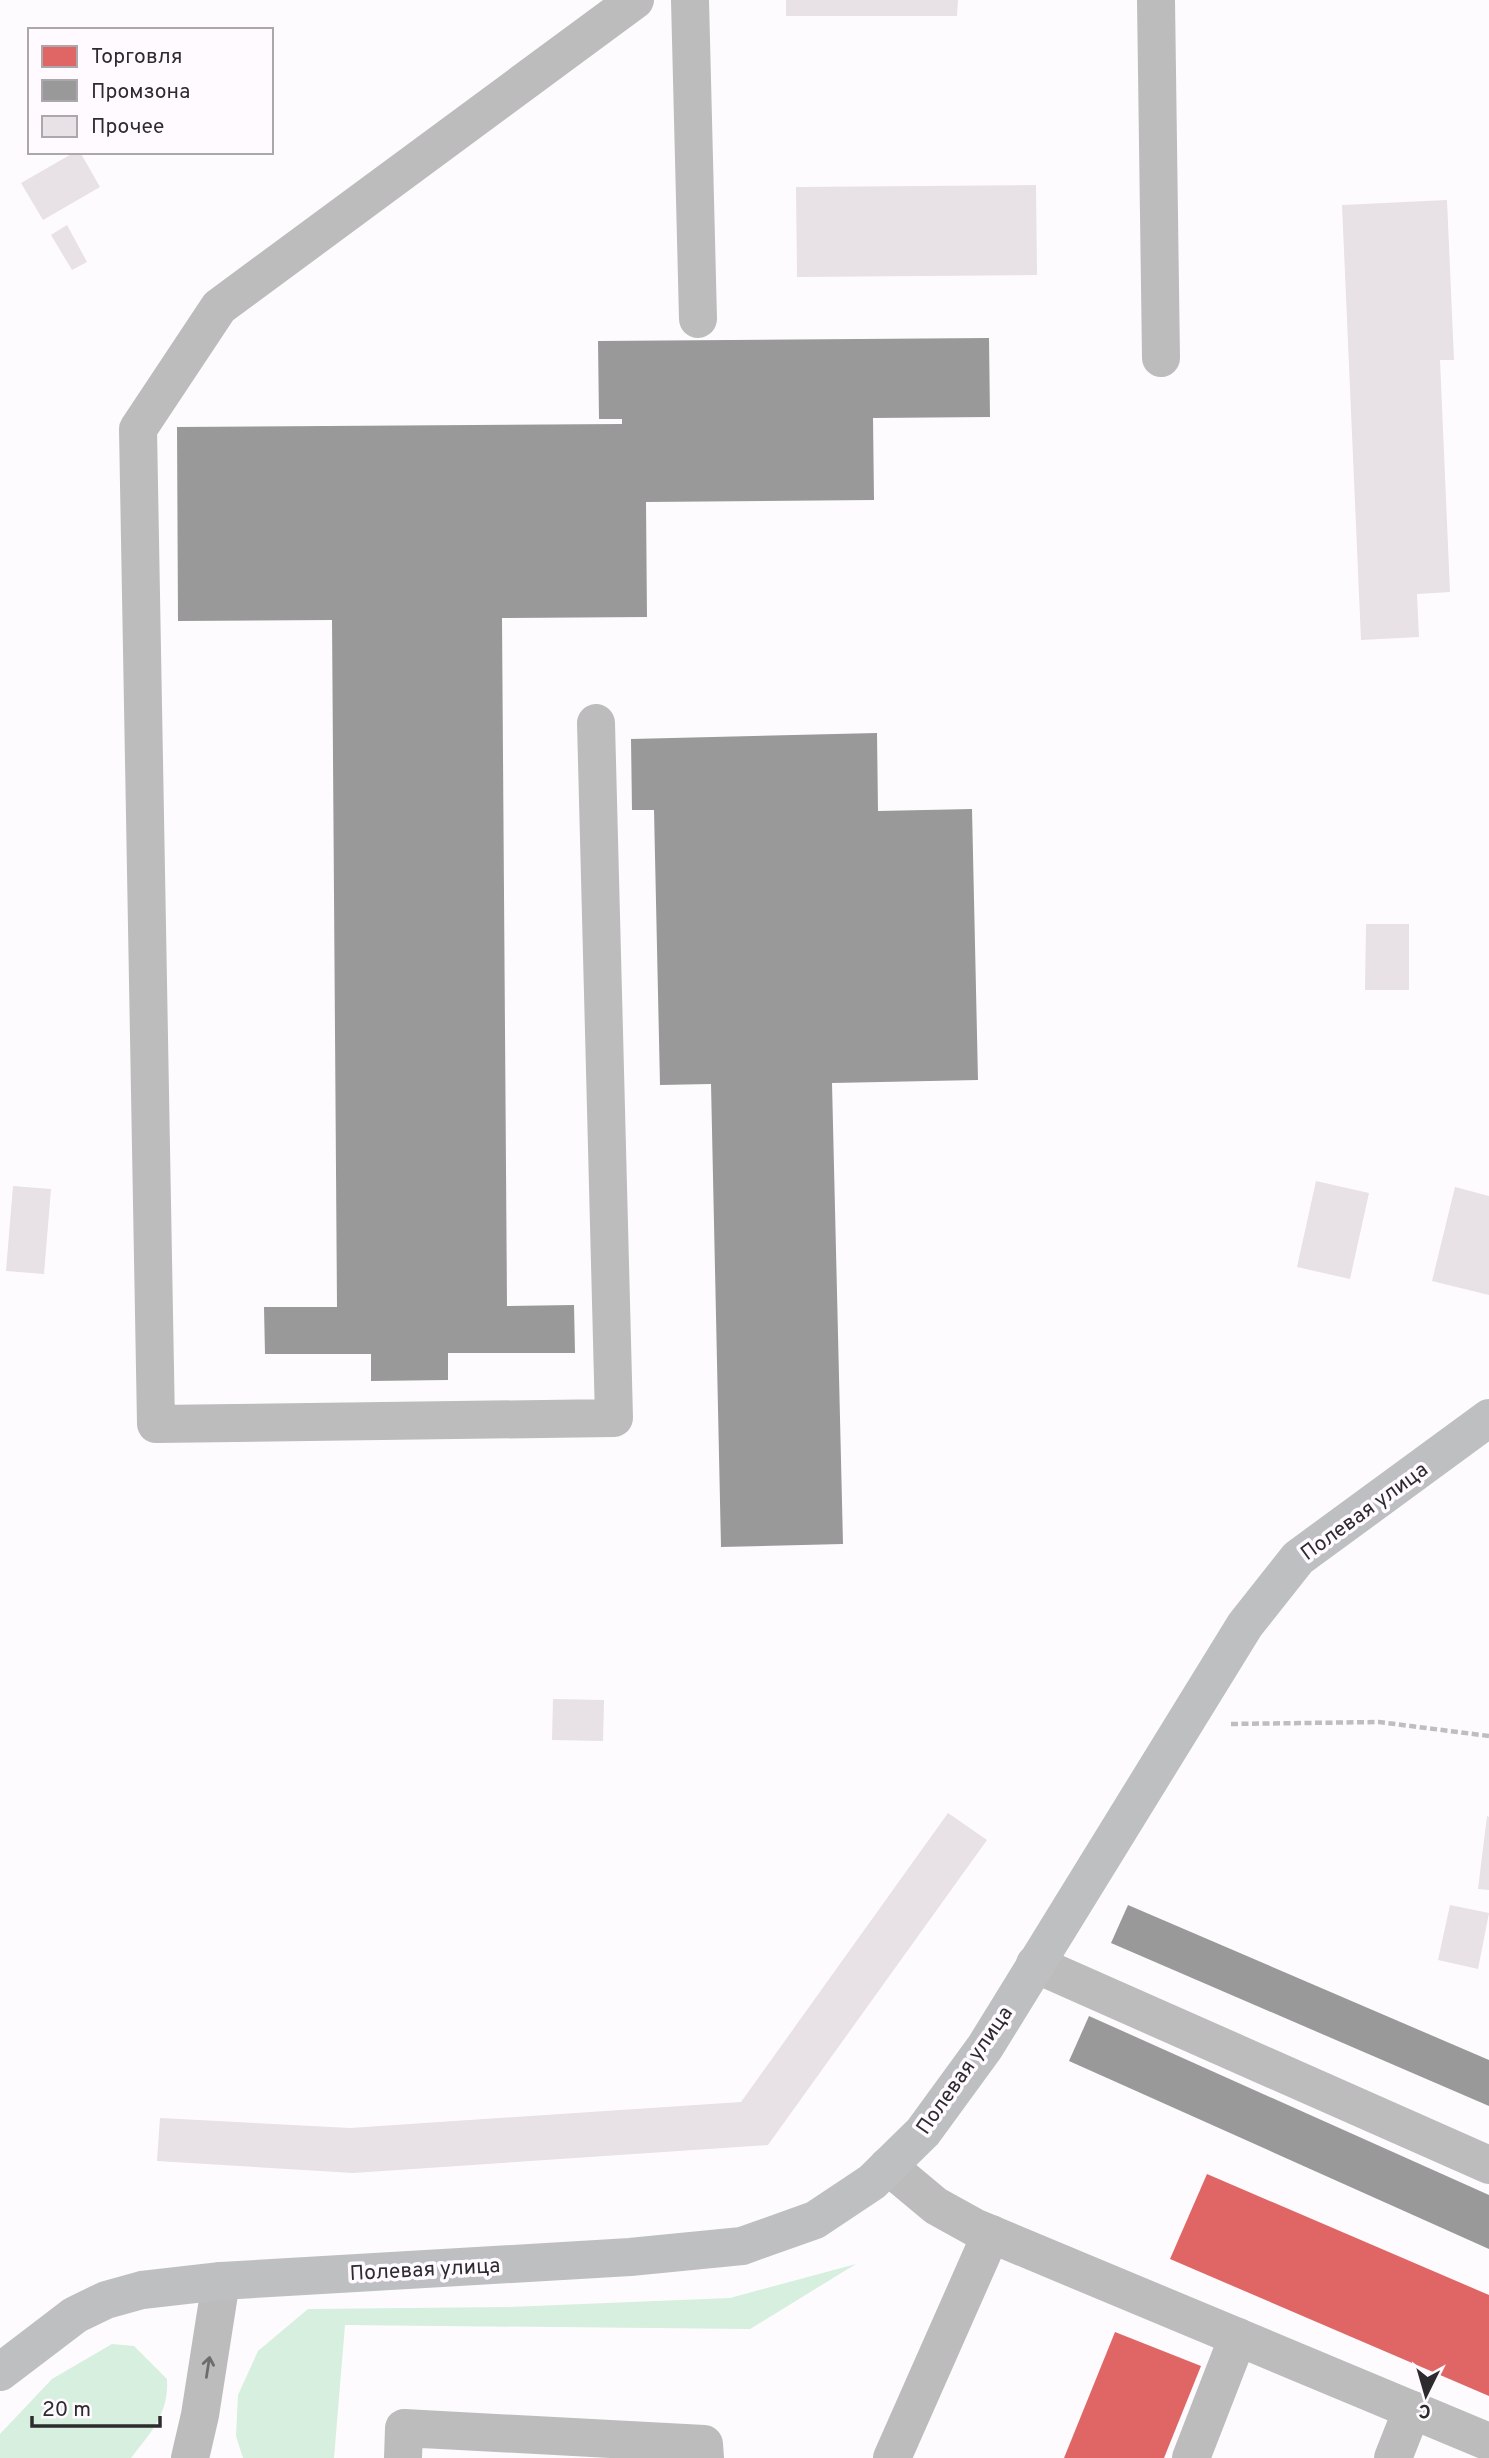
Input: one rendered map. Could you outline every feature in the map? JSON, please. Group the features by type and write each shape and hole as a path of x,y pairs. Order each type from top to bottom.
{"main road":[{"name":"Полевая улица","path":"0,2372 47,2334 106,2300 142,2290 221,2281 630,2257 742,2246 815,2220 872,2182 923,2132 985,2047 1245,1625 1298,1558 1489,1418"}],"lane":[{"path":"596,723 614,1418 156,1424 138,429 219,307 635,0"},
{"path":"690,0 698,319"},
{"path":"1156,0 1161,358"},
{"path":"1035,1964 1489,2165"},
{"path":"888,2166 936,2206 991,2234 1489,2442"},
{"path":"892,2458 991,2234"},
{"path":"190,2458 200,2414 221,2281"},
{"path":"1191,2458 1238,2337"},
{"path":"1393,2458 1412,2410"},
{"path":"403,2458 404,2428 704,2444 705,2458"}],"path":[{"path":"1181,1725 1380,1722 1489,1736"}],"green space":[{"path":"856,2264 750,2329 345,2325 334,2458 243,2458 236,2436 238,2395 258,2351 308,2309 509,2307 730,2298"},
{"path":"112,2344 134,2346 167,2379 162,2413 131,2458 0,2458 0,2434 52,2379"}],"building: Торговля":[{"path":"1207,2174 1489,2295 1489,2396 1170,2259"},
{"path":"1115,2332 1201,2366 1164,2458 1064,2458"}],"building: Промзона":[{"path":"989,338 990,417 873,418 874,500 646,502 647,617 502,618 507,1306 574,1305 575,1353 448,1353 448,1380 371,1381 371,1354 265,1354 264,1307 337,1307 332,620 178,621 177,427 622,424 622,419 599,419 598,341"},
{"path":"877,733 878,811 972,809 978,1080 832,1083 843,1544 721,1547 711,1084 660,1085 654,810 632,810 631,739"},
{"path":"1128,1905 1489,2060 1489,2106 1111,1943"},
{"path":"1089,2016 1489,2195 1489,2249 1069,2061"}],"building: Прочее":[{"path":"786,0 958,0 957,16 786,16"},
{"path":"72,154 81,154 100,187 43,220 21,183"},
{"path":"1036,185 1037,275 797,277 796,187"},
{"path":"1447,200 1454,360 1440,360 1450,592 1417,594 1419,637 1361,640 1342,205"},
{"path":"67,225 87,262 72,270 51,235"},
{"path":"1366,924 1409,924 1409,990 1365,990"},
{"path":"1316,1181 1369,1193 1350,1279 1297,1267"},
{"path":"13,1186 51,1189 44,1274 6,1271"},
{"path":"1455,1187 1489,1196 1489,1295 1432,1281"},
{"path":"553,1699 604,1700 603,1741 552,1740"},
{"path":"948,1813 987,1840 768,2145 353,2173 157,2161 160,2118 350,2128 741,2102"},
{"path":"1487,1816 1489,1817 1489,1890 1478,1889"},
{"path":"1450,1905 1489,1913 1478,1969 1438,1960"}]}
